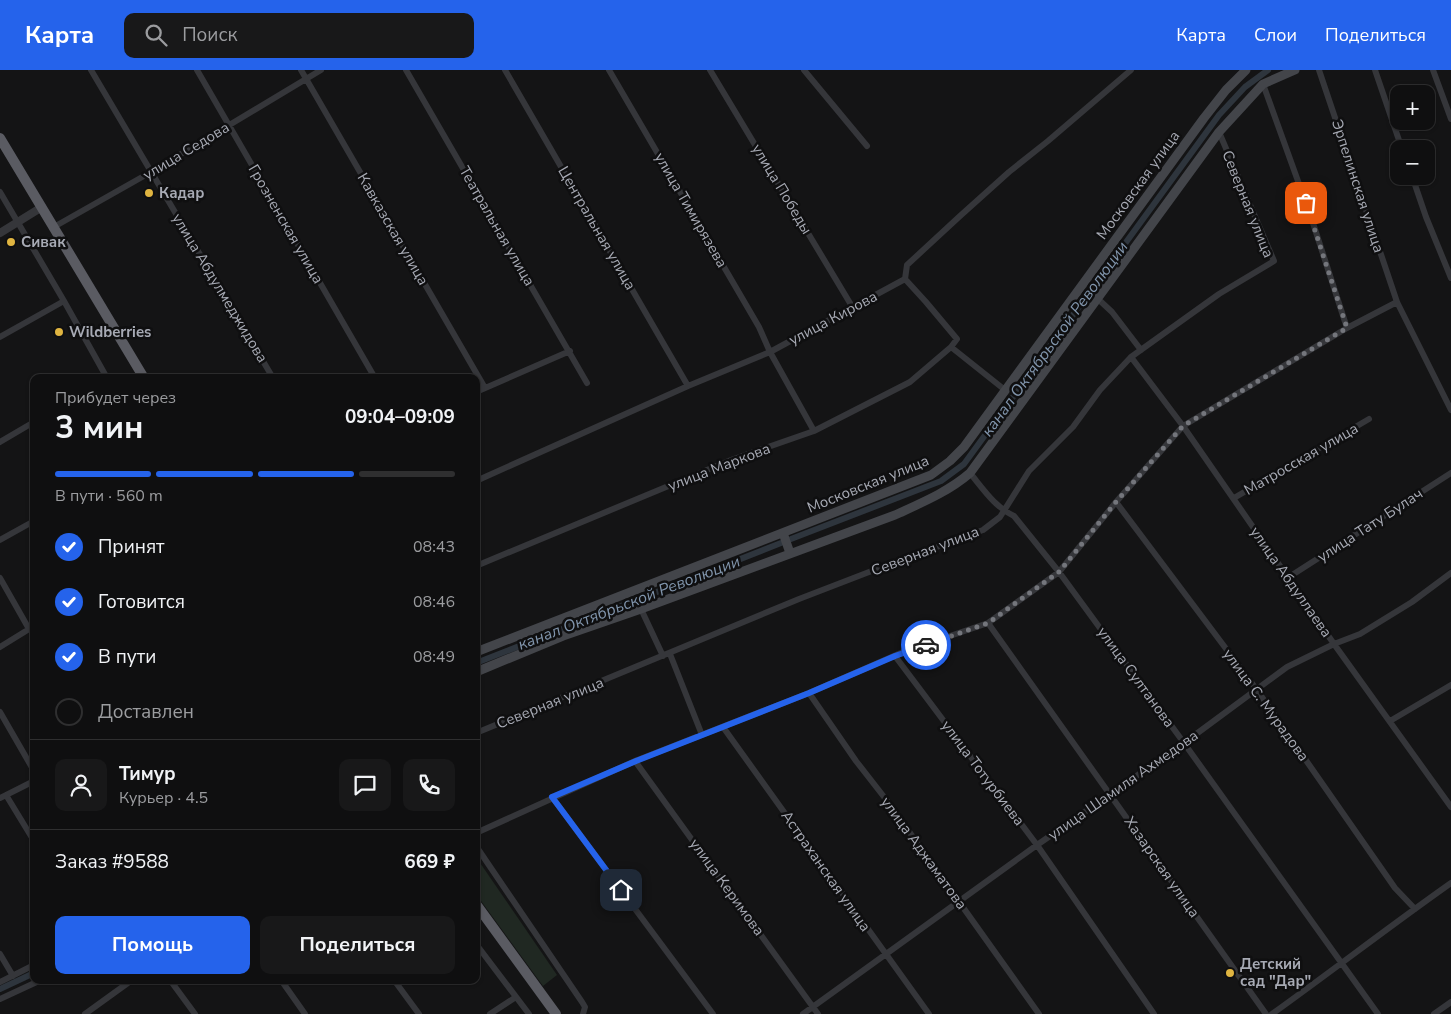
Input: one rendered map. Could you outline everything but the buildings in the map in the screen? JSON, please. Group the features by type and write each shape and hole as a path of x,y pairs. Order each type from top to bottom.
{"highway":[{"path":"0,138 136,374"},
{"path":"0,148 40,209"},
{"path":"51,228 142,374"},
{"path":"480,910 556,1014"},
{"path":"480,917 551,1014"}],"main road":[{"name":"Московская улица","path":"480,650 783,533 931,474 941,468 964,447 1204,118 1226,90 1246,70"},
{"path":"480,670 563,636 895,515 933,498 962,480 970,474 1219,132 1263,84 1295,70"},
{"path":"783,533 790,553"}],"street":[{"name":"улица Абдулмеджидова","path":"91,70 271,374"},
{"name":"Грозненская улица","path":"197,70 373,374"},
{"name":"Кавказская улица","path":"301,70 477,374"},
{"name":"улица Седова","path":"51,228 151,172 321,70"},
{"name":"Театральная улица","path":"406,70 587,383"},
{"name":"Центральная улица","path":"506,70 688,386"},
{"name":"улица Тимирязева","path":"609,70 760,327 770,352 814,431"},
{"name":"улица Победы","path":"710,70 853,308"},
{"path":"804,70 867,146"},
{"path":"1005,390 951,347 957,339 905,279 907,265 1009,172 1131,70"},
{"name":"Эрпелинская улица","path":"1319,70 1397,302 1451,410"},
{"path":"1375,70 1399,140"},
{"path":"1433,70 1451,119"},
{"path":"1263,84 1312,220 1347,328"},
{"name":"Северная улица","path":"480,731 818,592 983,530 1000,517 1029,471 1073,427 1100,390 1131,357 1219,294 1274,261 1219,132"},
{"path":"1415,185 1451,278"},
{"path":"0,192 105,374"},
{"path":"0,233 40,209"},
{"name":"улица Кирова","path":"480,479 688,386 770,352 905,279"},
{"path":"1098,298 1112,312 1141,350"},
{"path":"0,337 64,301"},
{"path":"480,831 552,797 636,761 809,693 895,656 988,623 1059,572 1116,502 1183,426 1347,328 1397,302"},
{"name":"улица Маркова","path":"480,564 731,460 814,431 910,382 951,347"},
{"path":"480,390 570,351"},
{"name":"улица Абдуллаева","path":"1131,357 1183,426 1334,644 1451,807"},
{"name":"Кавказская улица","path":"480,379 485,388"},
{"name":"Матросская улица","path":"1234,498 1369,419"},
{"path":"0,442 30,424"},
{"name":"улица Тату Булач","path":"1288,577 1451,473"},
{"name":"улица Султанова","path":"970,474 993,502 1014,516 1059,572 1378,1014"},
{"name":"улица С. Мурадова","path":"1116,502 1257,690 1395,888 1415,909"},
{"path":"0,540 30,523"},
{"name":"улица Шамиля Ахмедова","path":"803,1014 1037,845 1184,743 1287,667 1334,644 1360,634 1412,602 1451,573"},
{"path":"0,578 30,626"},
{"path":"641,609 667,655 702,735"},
{"name":"Хазарская улица","path":"988,623 1266,1014"},
{"path":"0,647 30,629"},
{"name":"улица Тотурбиева","path":"895,656 1037,845 1154,1014"},
{"path":"1390,721 1451,685"},
{"name":"улица Аджаматова","path":"809,693 1039,1014"},
{"path":"0,712 30,764"},
{"name":"Астраханская улица","path":"723,727 929,1014"},
{"name":"улица Керимова","path":"636,761 818,1014"},
{"path":"30,783 3,797 30,835"},
{"path":"552,797 713,1014"},
{"path":"480,852 582,1002 584,1007 583,1014"},
{"path":"1272,1014 1451,883"},
{"path":"480,949 529,1014"},
{"path":"0,954 13,976"},
{"path":"0,982 30,967"},
{"path":"0,1000 32,984"},
{"path":"85,1014 126,984"},
{"path":"173,984 195,1014"},
{"path":"284,984 305,1014"},
{"path":"397,984 419,1014"},
{"path":"490,1014 516,997"},
{"path":"1434,1014 1451,1002"}],"shaded area":[{"path":"480,863 557,975 543,986 480,899"}],"waterway":[{"name":"канал Октябрьской Революции","path":"791,539 941,481 964,464 1219,115 1245,87 1268,70"},
{"name":"канал Октябрьской Революции","path":"480,661 781,543"},
{"name":"канал Октябрьской Революции","path":"0,989 30,975"}],"way so far":[{"path":"926,645 988,623 1059,572 1116,502 1183,426 1347,328 1306,203"}],"place":[{"name":"Кадар","path":"149,193"},
{"name":"Сивак","path":"11,242"},
{"name":"Wildberries","path":"59,332"},
{"name":"Детский сад \"Дар\"","path":"1230,973"}],"route":[{"path":"621,890 552,797 636,761 809,693 904,652 926,645"}]}
